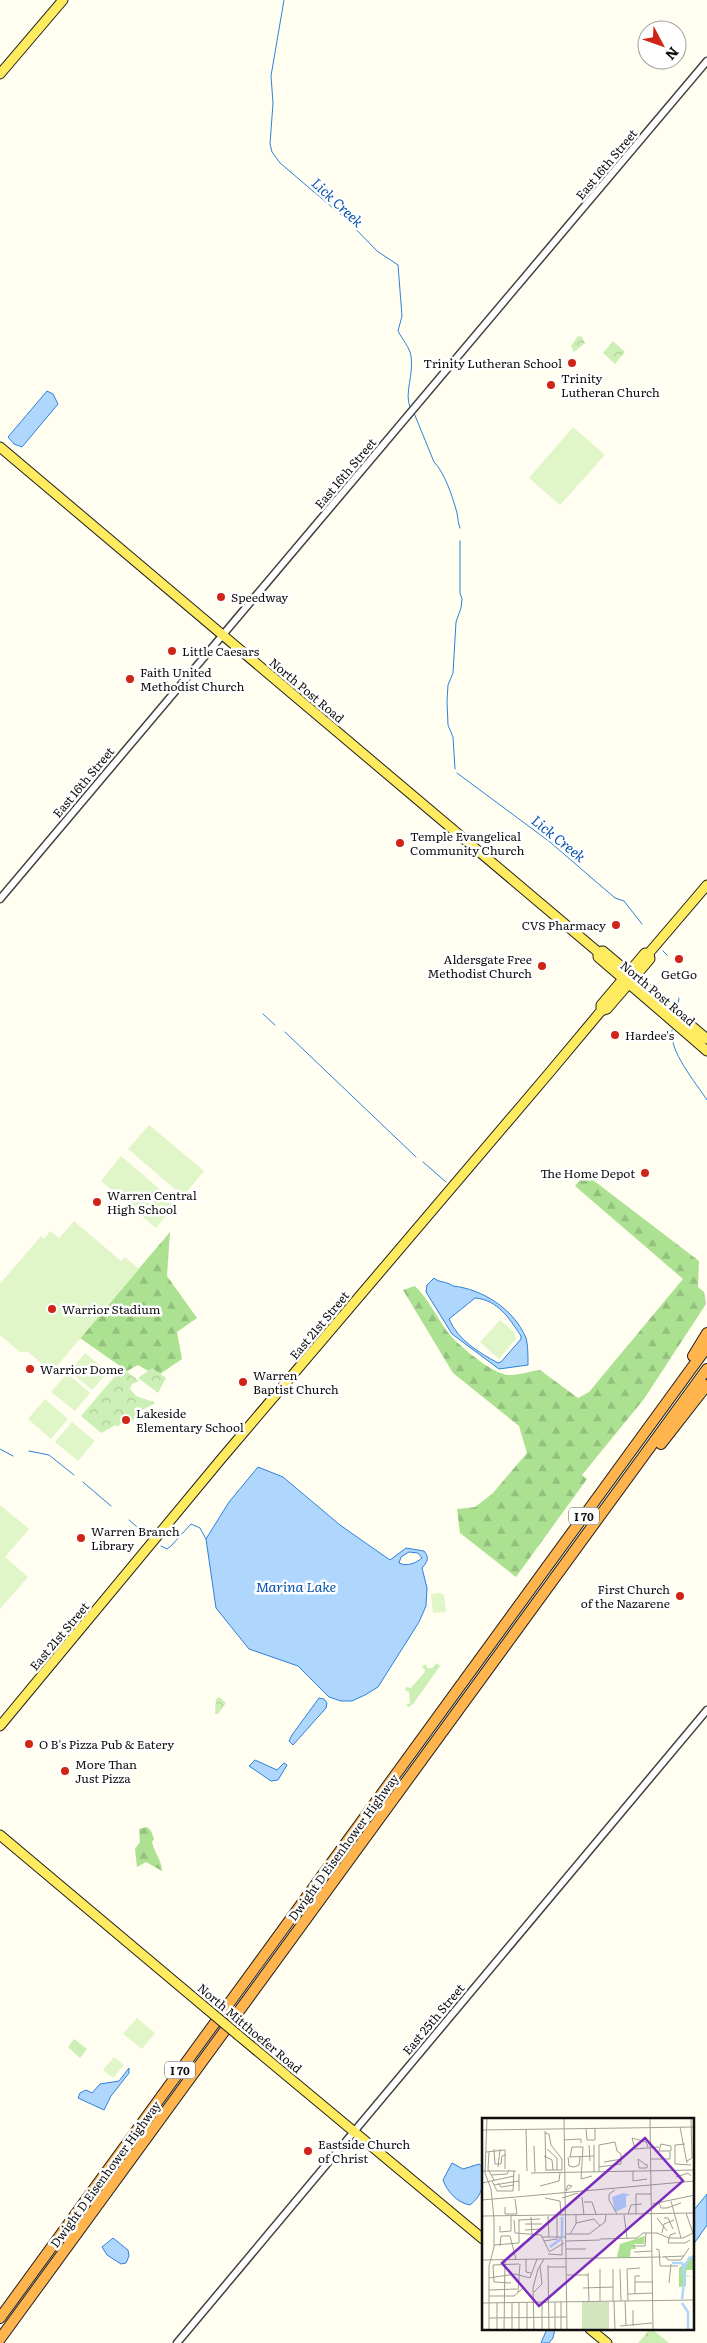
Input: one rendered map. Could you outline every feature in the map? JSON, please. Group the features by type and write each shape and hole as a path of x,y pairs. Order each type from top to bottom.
{"highway":[{"path":"589,1509 707,1333"},
{"name":"Dwight D Eisenhower Highway","path":"0,2318 707,1347"},
{"name":"Dwight D Eisenhower Highway","path":"0,2340 707,1369"},
{"path":"575,1552 707,1385"}],"main road":[{"path":"0,74 63,0"},
{"name":"North Post Road","path":"0,447 598,952 604,951 661,1013 707,1051"},
{"name":"East 21st Street","path":"0,1726 222,1458 601,1011 601,1005 628,978 645,953 649,953 707,885"},
{"name":"North Post Road","path":"628,978 667,1004 707,1039"},
{"path":"661,1013 667,1004"},
{"name":"North Mitthoefer Road","path":"0,1835 482,2238"},
{"path":"591,2330 607,2343"}],"street":[{"name":"East 16th Street","path":"0,899 707,61"},
{"name":"East 25th Street","path":"177,2343 707,1710"}],"green space":[{"path":"578,336 582,337 585,343 574,352 571,346"},
{"path":"613,341 625,352 615,364 603,353"},
{"path":"573,427 605,455 560,505 529,478"},
{"path":"149,1125 204,1171 183,1196 128,1149"},
{"path":"121,1156 176,1203 156,1228 101,1181"},
{"path":"585,1174 699,1261 698,1287 704,1292 706,1304 644,1399 582,1475 587,1479 516,1577 460,1533 457,1509 475,1507 492,1494 527,1453 519,1426 453,1373 403,1290 415,1286 451,1336 485,1365 503,1374 510,1375 540,1370 578,1398 589,1392 683,1279 575,1186"},
{"name":"Warrior Stadium","path":"74,1221 121,1261 125,1257 139,1269 52,1372 28,1352 20,1352 0,1335 0,1284 41,1236 44,1239 50,1231 59,1238"},
{"path":"170,1232 167,1276 197,1318 177,1332 182,1359 157,1376 138,1365 127,1371 80,1338"},
{"path":"500,1320 514,1332 516,1339 499,1359 480,1342"},
{"path":"85,1353 108,1372 92,1390 69,1371"},
{"path":"122,1368 139,1381 132,1384 130,1389 136,1396 154,1402 154,1404 142,1410 132,1421 121,1423 118,1427 116,1425 101,1433 81,1416"},
{"path":"152,1368 166,1378 158,1393 138,1378"},
{"path":"67,1373 90,1393 75,1411 51,1392"},
{"path":"45,1399 68,1419 51,1439 28,1419"},
{"path":"72,1422 95,1441 78,1461 55,1442"},
{"path":"0,1505 29,1529 5,1557 28,1577 0,1609"},
{"path":"440,1593 444,1595 446,1612 433,1613 431,1594"},
{"path":"437,1663 440,1666 413,1704 409,1707 406,1705 410,1703 409,1692 405,1690 406,1687 411,1688 424,1673 425,1670 422,1667 426,1664 427,1668 432,1668"},
{"path":"219,1697 226,1703 218,1714 215,1714 216,1699"},
{"path":"147,1827 154,1839 152,1842 162,1871 146,1862 137,1867 135,1849 140,1842 139,1829"},
{"path":"137,2018 155,2033 142,2049 123,2034"},
{"path":"74,2039 87,2049 80,2058 68,2047"},
{"path":"114,2057 124,2065 113,2078 103,2070"},
{"path":"649,2330 653,2330 669,2343 638,2343"}],"water":[{"path":"47,391 53,394 58,404 22,447 14,444 8,437"},
{"path":"434,1278 453,1286 475,1291 496,1302 514,1318 521,1328 528,1348 528,1365 499,1369 452,1334 426,1292 427,1285","holes":["475,1298 483,1299 502,1311 521,1336 521,1339 498,1363 476,1350 463,1339 449,1319"]},
{"name":"Marina Lake","path":"258,1467 283,1477 340,1525 390,1560 406,1548 426,1553 426,1562 422,1568 427,1588 426,1606 419,1622 378,1687 352,1701 341,1701 329,1697 298,1666 249,1649 216,1608 206,1539 229,1502","holes":["409,1552 418,1553 422,1558 417,1561 411,1564 399,1563 401,1557"]},
{"path":"319,1698 324,1699 327,1703 326,1708 293,1745 289,1741 292,1735"},
{"path":"255,1760 277,1770 284,1763 287,1765 278,1780 271,1781 249,1766"},
{"path":"129,2068 129,2073 111,2096 104,2110 78,2098 80,2093 86,2090 92,2093 100,2084 119,2081"},
{"path":"452,2163 463,2169 479,2164 482,2166 482,2187 478,2197 470,2205 457,2199 443,2180"},
{"path":"707,2194 707,2225 694,2244 694,2210"},
{"path":"113,2238 128,2250 129,2256 126,2263 121,2264 107,2255 102,2247"},
{"path":"547,2330 555,2330 553,2338 549,2343 541,2343"}],"waterway":[{"name":"Lick Creek","path":"284,0 271,76 273,103 270,144 272,152 280,163 347,220 377,251 398,265 402,316 398,331 408,347 412,363 408,396 410,407"},
{"name":"Lick Creek","path":"414,413 434,462 442,472 448,486 460,528"},
{"name":"Lick Creek","path":"455,769 453,737 448,725 447,701 448,685 453,673 456,622 462,599 460,593 460,541"},
{"name":"Lick Creek","path":"457,773 550,842 615,898 624,901 642,924"},
{"name":"Lick Creek","path":"663,951 667,955"},
{"name":"Lick Creek","path":"678,1004 679,998"},
{"path":"263,1014 275,1025"},
{"name":"Lick Creek","path":"672,1030 674,1047 678,1056 707,1100"},
{"path":"285,1032 416,1157"},
{"path":"423,1162 446,1182"},
{"path":"0,1449 13,1456"},
{"path":"29,1451 49,1455 74,1475"},
{"path":"83,1482 111,1506"},
{"path":"129,1520 150,1538"},
{"path":"161,1546 167,1549 191,1524 200,1528 206,1539"}],"place":[{"name":"Trinity Lutheran School","path":"572,363"},
{"name":"Trinity Lutheran Church","path":"551,385"},
{"name":"Speedway","path":"221,597"},
{"name":"Little Caesars","path":"172,651"},
{"name":"Faith United Methodist Church","path":"130,679"},
{"name":"Temple Evangelical Community Church","path":"400,843"},
{"name":"CVS Pharmacy","path":"616,925"},
{"name":"GetGo","path":"679,959"},
{"name":"Aldersgate Free Methodist Church","path":"542,966"},
{"name":"Hardee's","path":"615,1035"},
{"name":"The Home Depot","path":"645,1173"},
{"name":"Warren Central High School","path":"97,1202"},
{"name":"Warrior Stadium","path":"52,1309"},
{"name":"Warrior Dome","path":"30,1369"},
{"name":"Warren Baptist Church","path":"243,1382"},
{"name":"Lakeside Elementary School","path":"126,1420"},
{"name":"Warren Branch Library","path":"81,1538"},
{"name":"First Church of the Nazarene","path":"680,1596"},
{"name":"O B's Pizza Pub & Eatery","path":"29,1744"},
{"name":"More Than Just Pizza","path":"65,1771"},
{"name":"Eastside Church of Christ","path":"308,2151"}]}
